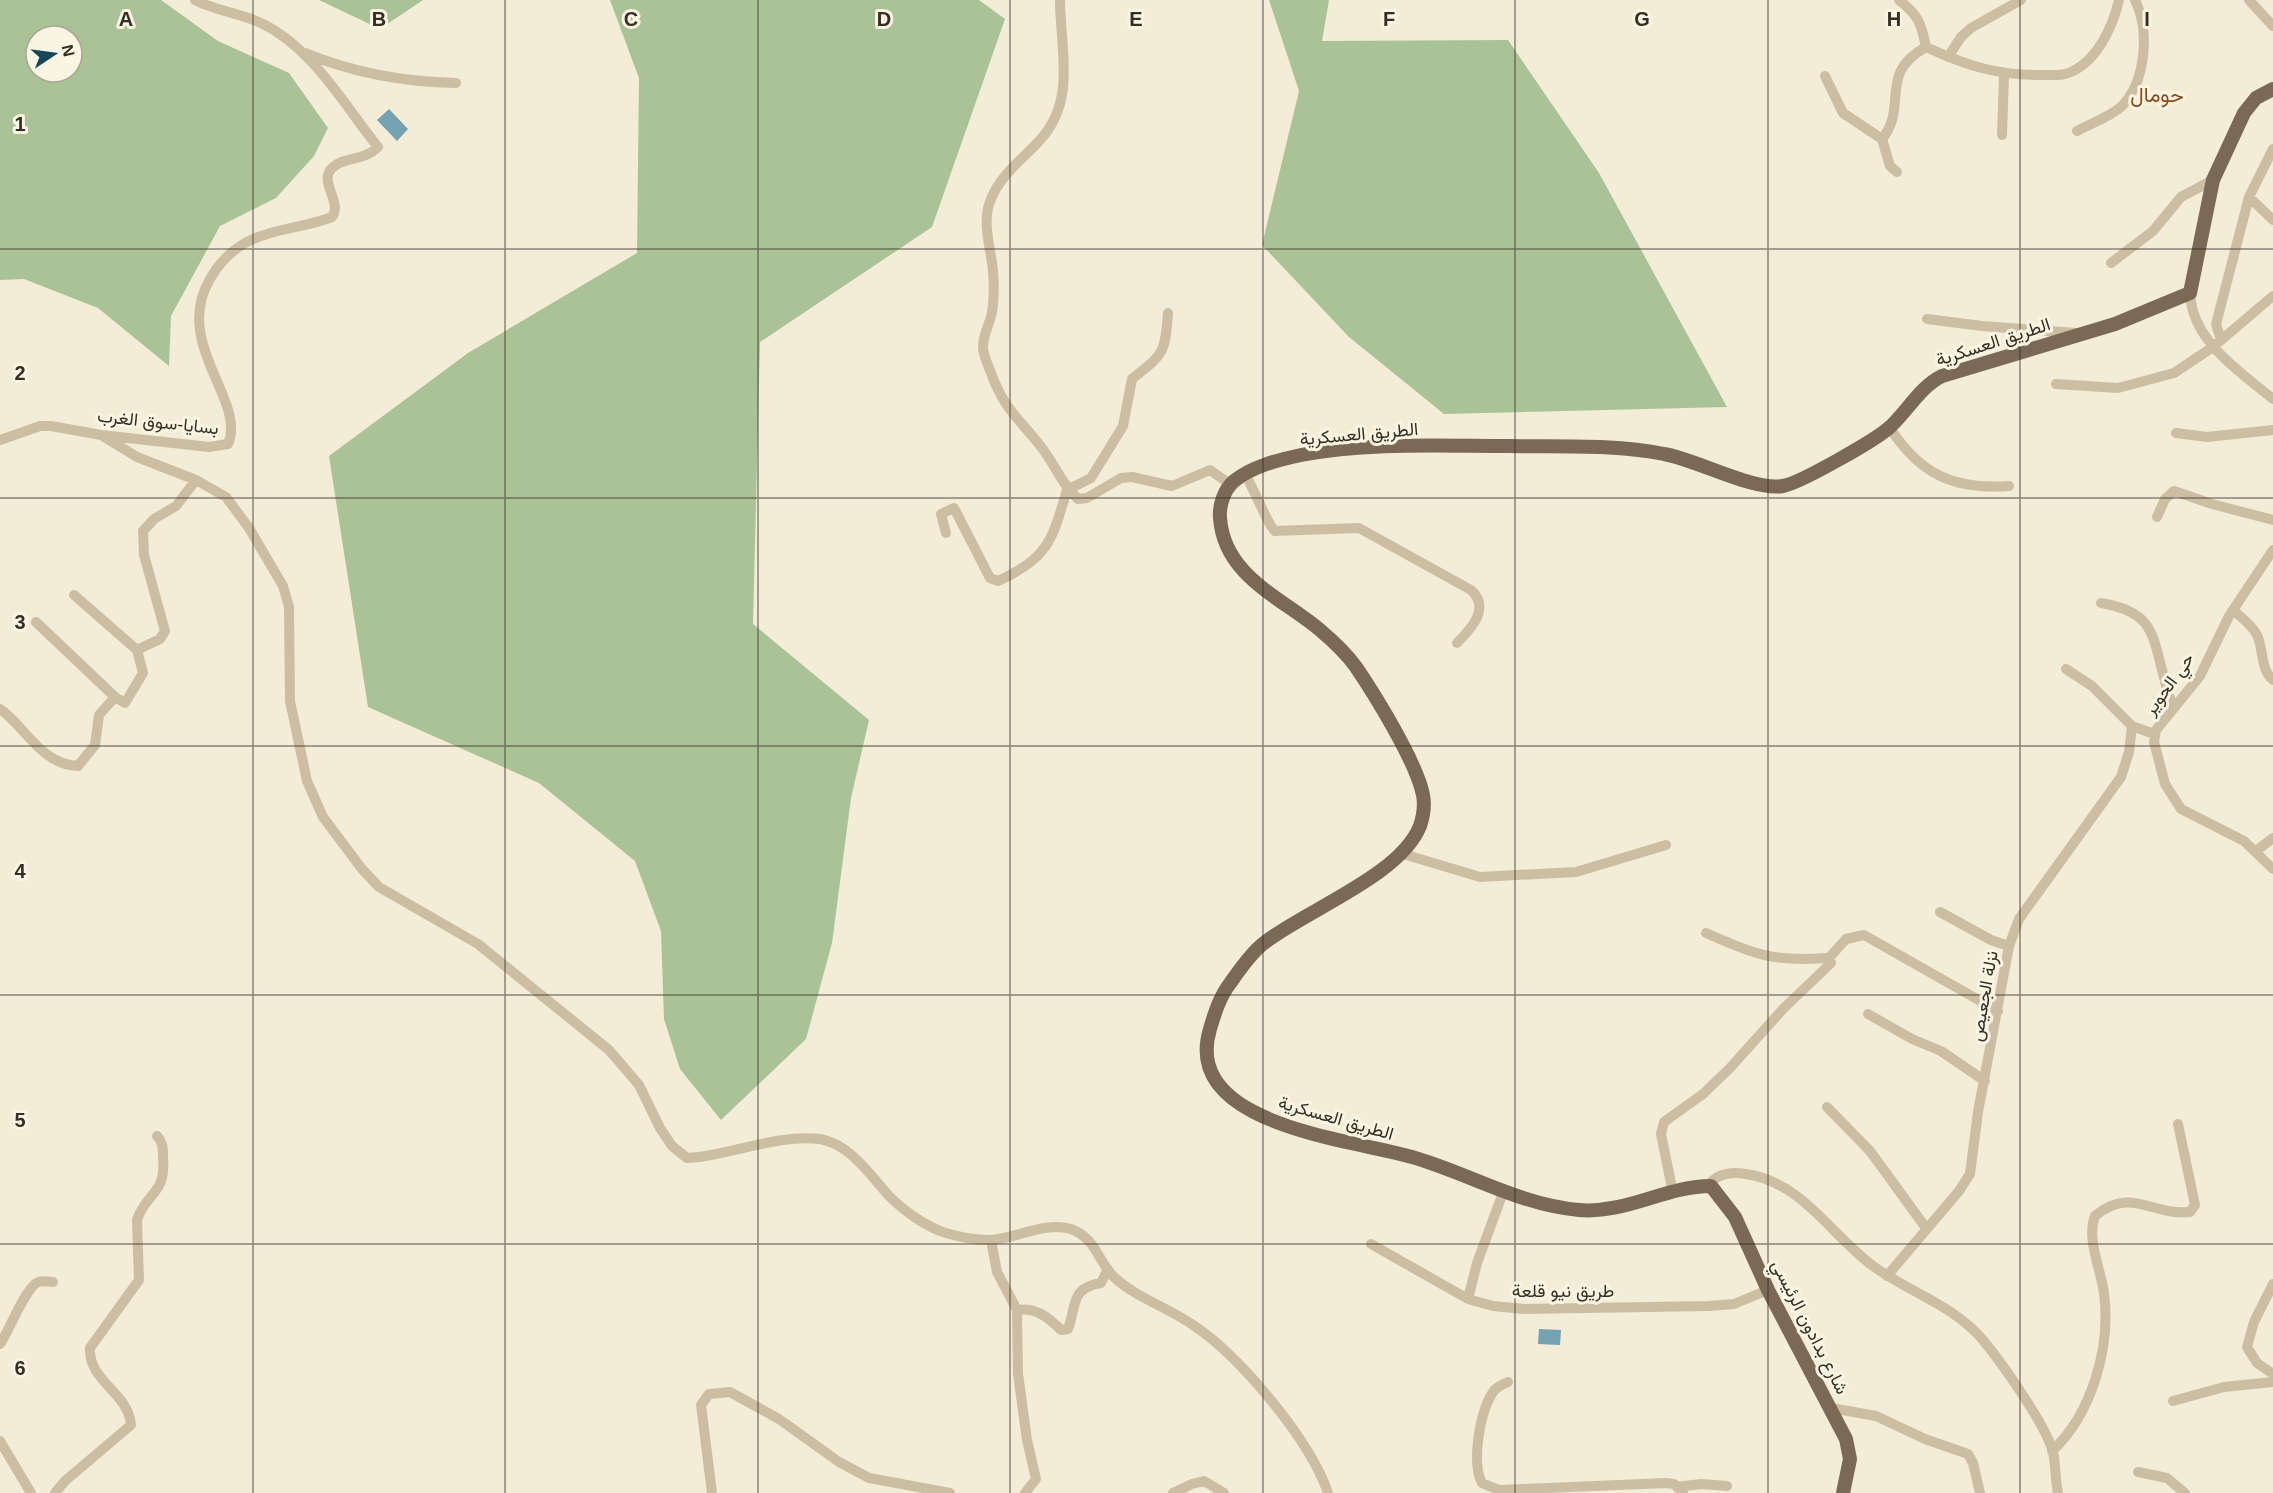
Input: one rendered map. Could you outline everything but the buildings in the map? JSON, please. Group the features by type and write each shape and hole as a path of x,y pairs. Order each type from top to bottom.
{"main road":[{"path":"2190,293 2213,180 2244,112 2256,98 2273,88"},
{"name":"الطريق العسكرية","path":"1711,1186 1673,1193 1616,1209 1592,1210 1558,1207 1412,1157 1318,1135 1261,1115 1230,1099 1209,1072 1206,1047 1217,1006 1230,982 1261,944 1301,917 1364,882 1400,853 1412,840 1422,820 1423,795 1417,777 1353,663 1326,634 1257,585 1231,555 1222,532 1219,509 1230,484 1245,474 1279,460 1334,451 1442,446 1541,447 1661,453 1707,465 1752,483 1770,487 1786,486 1803,480 1890,428 1930,382 1942,376 2115,324 2190,293"},
{"name":"شارع بدادون الرئيسي","path":"1711,1186 1736,1216 1767,1290 1831,1408 1849,1450 1849,1471 1843,1493"}],"street":[{"name":"بسايا-سوق الغرب","path":"0,440 40,426 69,427 101,435 209,447 225,446 230,442 227,413 199,332 198,309 205,287 222,262 244,244 273,232 332,217 336,211 327,177 328,173 337,165 368,156 378,147 302,52 261,23 195,0"},
{"path":"1060,0 1066,77 1064,96 1041,139 1023,155 1001,181 990,199 987,219 993,271 992,312 983,349 1004,404 1041,446 1067,490 1078,499 1083,499 1121,478 1132,477 1172,486 1207,470 1215,472 1230,484"},
{"path":"1899,0 1914,11 1922,28 1926,47"},
{"path":"1948,57 1961,37 1971,28 2022,0"},
{"path":"1926,47 1948,57 2004,75 2062,75 2080,67 2109,32 2119,0"},
{"path":"2077,131 2107,116 2130,96 2139,75 2143,53 2144,32 2135,0"},
{"path":"2249,0 2273,26"},
{"path":"1882,139 1888,131 1895,105 1896,79 1903,63 1926,47"},
{"path":"302,52 340,68 388,78 456,83"},
{"path":"2002,135 2004,75"},
{"path":"1825,76 1843,113 1882,139 1890,166 1897,172"},
{"path":"2217,344 2216,324 2249,197 2273,149"},
{"path":"2111,263 2153,231 2181,197 2213,180"},
{"path":"2249,197 2273,220"},
{"path":"2190,293 2196,320 2273,399"},
{"path":"2056,384 2118,388 2174,373 2217,344 2273,296"},
{"path":"946,532 941,513 954,508 990,578 998,581 1016,573 1044,552 1053,537 1067,490 1091,478 1123,426 1132,380 1160,357 1166,343 1168,313"},
{"path":"1927,319 1982,326 2082,333"},
{"path":"1890,428 1919,464 1942,478 1978,486 2009,486"},
{"path":"2176,433 2207,437 2273,430"},
{"path":"101,435 155,465 196,480 226,497 249,528 283,586 291,625 290,701 307,781 323,817 342,846 374,881 478,944 609,1050 639,1085 666,1138 687,1158 786,1140 822,1140 850,1153 891,1198 944,1232 991,1240 1024,1231 1070,1229 1094,1245 1108,1269 1120,1282 1193,1325 1220,1346 1304,1442 1322,1474 1328,1493"},
{"path":"1245,474 1264,510 1268,524 1275,531 1359,528 1471,590 1478,598 1480,611 1472,629 1457,643"},
{"path":"137,650 160,639 165,631 143,548 143,531 154,519 176,506 196,480"},
{"path":"2157,517 2165,500 2174,491 2273,520"},
{"name":"حي الحوير","path":"2273,550 2234,610 2200,676 2154,734 2154,748 2161,773 2175,802 2195,817 2244,841 2273,869"},
{"path":"36,622 115,697 125,703 143,673 137,650 74,595"},
{"path":"2101,603 2131,611 2149,626 2156,644 2168,696 2175,707"},
{"path":"2234,610 2256,633 2262,647 2265,670 2273,680"},
{"path":"2066,669 2092,686 2132,726 2154,734"},
{"path":"0,709 43,751 68,765 78,766 95,745 99,715 115,697"},
{"name":"نزلة الجعيص","path":"1887,1276 1959,1191 1970,1174 2009,946 2024,909 2121,777 2129,752 2132,726"},
{"path":"2256,851 2273,838"},
{"path":"1400,853 1480,877 1576,872 1666,845"},
{"path":"1940,912 1991,940 2009,946"},
{"path":"1706,933 1769,958 1784,960 1828,959 1846,939 1864,935 1998,1011"},
{"path":"1673,1193 1661,1134 1664,1122 1703,1094 1730,1068 1783,1009 1828,968 1831,963 1828,959"},
{"path":"1868,1014 1912,1039 1941,1051 1985,1081"},
{"path":"1827,1107 1870,1151 1926,1228"},
{"path":"2052,1451 2070,1433 2087,1400 2106,1331 2104,1294 2093,1237 2094,1219 2104,1210 2129,1200 2175,1212 2190,1212 2193,1209 2196,1201 2178,1124"},
{"path":"55,1493 65,1481 131,1425 128,1408 95,1370 90,1360 90,1348 139,1280 137,1220 139,1212 156,1192 165,1174 161,1140 157,1136"},
{"path":"1711,1186 1712,1181 1720,1175 1741,1173 1765,1178 1784,1187 1811,1208 1856,1252 1887,1276 1949,1309 1982,1338 2010,1377 2052,1451 2058,1493"},
{"path":"1468,1299 1480,1255 1504,1190"},
{"path":"991,1240 997,1272 1017,1310 1018,1374 1027,1440 1036,1479 1025,1493"},
{"name":"طريق نيو قلعة","path":"1371,1244 1468,1299 1508,1308 1709,1306 1734,1304 1767,1290"},
{"path":"1017,1310 1029,1308 1048,1317 1061,1330 1068,1329 1076,1308 1076,1296 1081,1289 1101,1283 1108,1269"},
{"path":"0,1344 11,1329 31,1287 38,1282 53,1282"},
{"path":"2273,1284 2254,1322 2247,1347 2257,1363 2273,1374"},
{"path":"1508,1382 1493,1392 1479,1432 1478,1463 1482,1483 1499,1490 1666,1483 1680,1490 1701,1484 1727,1486"},
{"path":"2173,1401 2224,1387 2273,1382"},
{"path":"712,1493 701,1406 709,1394 730,1392 787,1424 839,1462 869,1478 950,1493"},
{"path":"1831,1408 1876,1416 1918,1437 1968,1454 1973,1463 1980,1493"},
{"path":"0,1441 31,1493"},
{"path":"2138,1472 2167,1478 2185,1493"},
{"path":"1173,1493 1204,1481 1224,1493"}],"green space":[{"path":"0,0 161,0 218,41 289,73 328,128 314,156 276,198 220,226 171,316 169,366 98,308 24,279 0,280"},
{"path":"319,0 423,0 380,29"},
{"path":"610,0 979,0 1005,19 932,227 760,342 753,624 869,720 851,798 832,943 806,1039 721,1120 680,1069 664,1019 661,931 635,861 539,783 368,707 329,456 468,353 637,253 639,78"},
{"path":"1269,0 1329,0 1322,41 1508,40 1599,173 1727,407 1444,414 1349,337 1262,245 1299,91"}],"water":[{"path":"389,109 408,129 397,141 377,120"},
{"path":"1539,1329 1561,1330 1560,1345 1538,1344"}],"district":[{"name":"حومال","path":"2157,95"}]}
